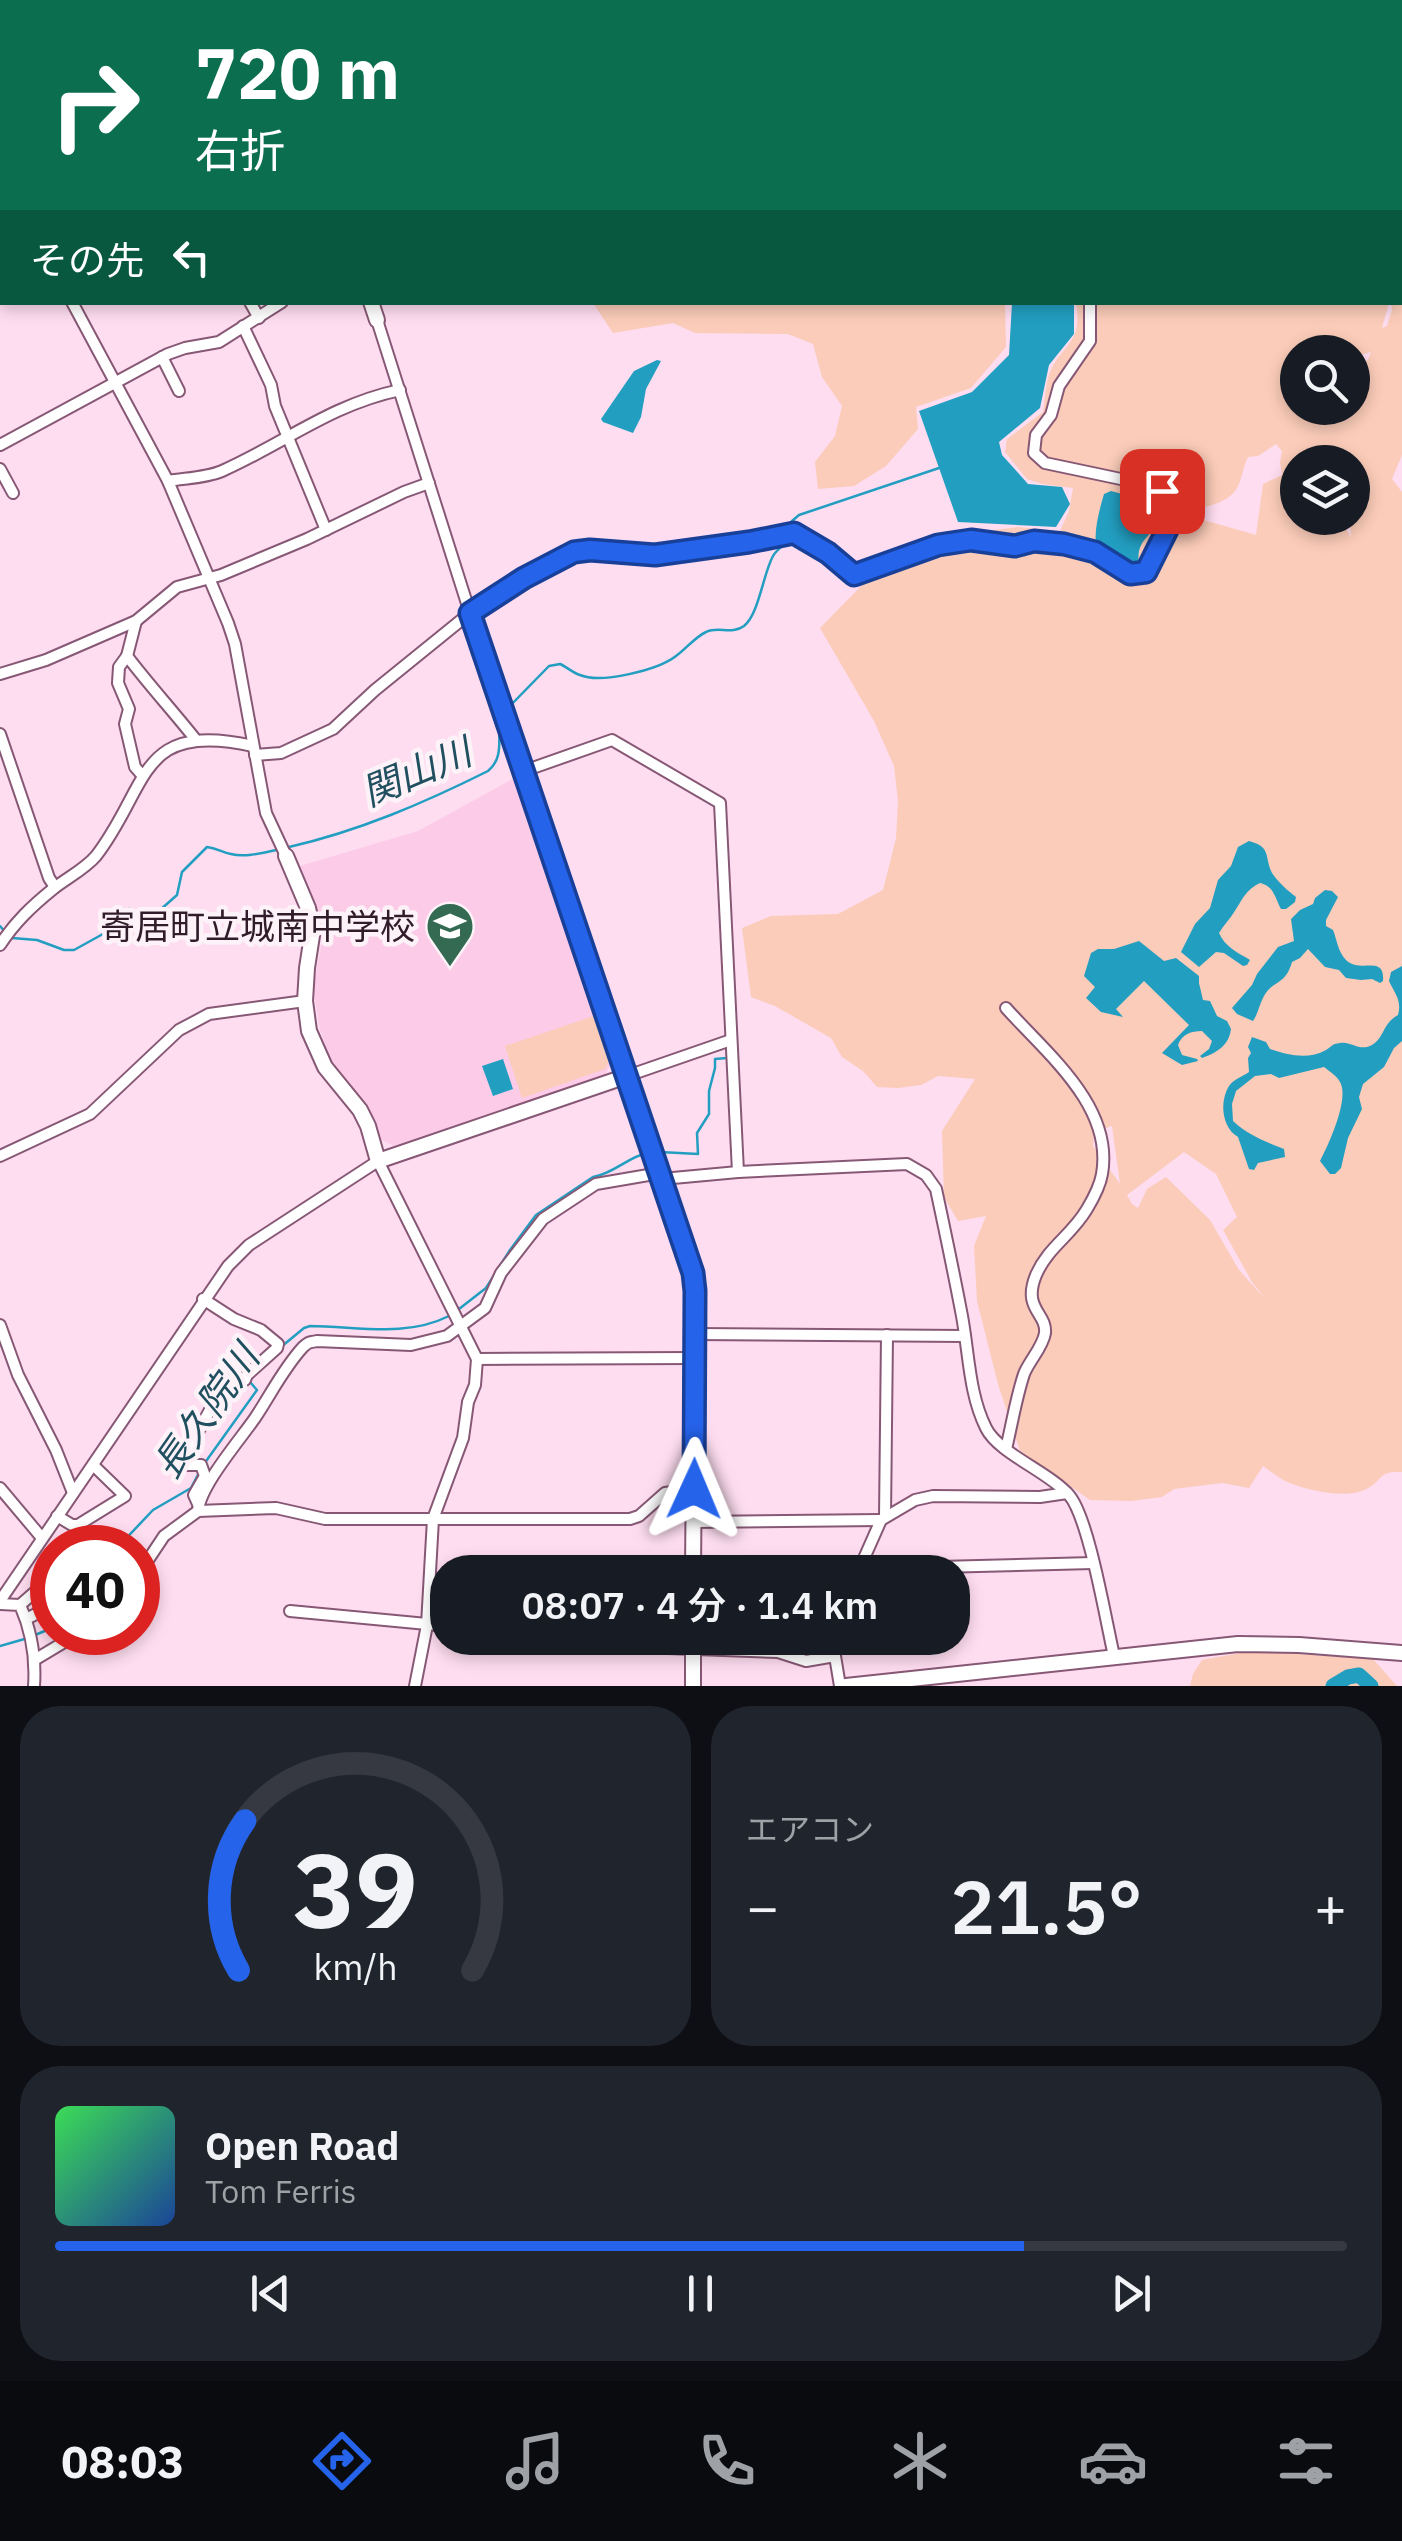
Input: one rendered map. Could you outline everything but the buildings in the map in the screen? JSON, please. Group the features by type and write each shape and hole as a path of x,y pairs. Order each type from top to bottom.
{"street":[{"path":"74,305 168,481 235,644 266,814 308,908 313,929 305,1001 319,1056 360,1110 378,1161 476,1358 463,1438 433,1519 427,1625 415,1686"},
{"path":"252,305 259,318"},
{"path":"0,445 162,358 185,348 219,342 278,305"},
{"path":"373,305 470,613 693,1273 693,1555"},
{"path":"0,945 17,921 94,859 154,759 196,740 227,740 254,751 281,753 333,729 470,613 574,552 655,555 794,533 828,553 854,575 938,545 971,540 1015,546 1034,541 1095,552 1130,574 1146,572 1173,518 1167,496 1154,486 1045,463 1034,453 1036,435 1051,415 1059,386 1090,342 1090,305"},
{"path":"243,326 326,530"},
{"path":"162,358 179,391"},
{"path":"168,481 218,473 366,398 400,390"},
{"path":"0,469 6,487"},
{"path":"0,674 46,660 136,622 177,586 210,579 428,483"},
{"path":"136,622 127,656 119,667 118,683 129,708 125,724 142,776"},
{"path":"127,656 196,740"},
{"path":"0,734 48,878 55,887"},
{"path":"524,770 612,740 720,803 738,1172"},
{"path":"0,1156 90,1114 179,1030 197,1019 220,1012 305,1001"},
{"path":"1006,1008 1090,1106 1103,1160 1102,1176 1088,1207 1076,1227 1047,1254 1034,1280 1032,1299 1045,1332 1025,1373 1006,1449"},
{"path":"50,1525 204,1299 248,1245 378,1161 730,1040"},
{"path":"160,1542 198,1508 271,1388 306,1344 316,1340 411,1345 448,1336 485,1308 500,1273 542,1219 596,1184 661,1176 907,1164 926,1175 936,1188 973,1394 985,1426 1006,1449 1068,1493 1080,1512 1114,1656"},
{"path":"198,1508 194,1495 204,1476 200,1465 187,1464 184,1456 227,1381 246,1380 278,1344 261,1330 234,1320 204,1299"},
{"path":"0,1324 18,1375 56,1450 73,1494"},
{"path":"695,1334 965,1336"},
{"path":"866,1555 883,1519 887,1335"},
{"path":"476,1358 695,1358"},
{"path":"56,1516 78,1524 125,1496 92,1465"},
{"path":"0,1488 31,1525"},
{"path":"198,1508 276,1508 325,1520 630,1519 658,1497 694,1489"},
{"path":"693,1522 883,1519 915,1500 933,1496 1040,1497 1068,1493"},
{"path":"20,1606 0,1602 30,1556"},
{"path":"970,1567 1093,1564"},
{"path":"20,1606 30,1597"},
{"path":"20,1606 36,1659 34,1686"},
{"path":"290,1611 430,1625"},
{"path":"788,1655 806,1660 835,1656 842,1686 1266,1643 1402,1652"},
{"path":"36,1659 43,1655"},
{"path":"693,1655 693,1686"}],"shaded area":[{"path":"594,305 1005,305 1006,347 971,388 916,407 918,429 886,466 854,486 818,489 815,462 835,436 842,406 822,377 813,344 788,334 695,333 673,323 613,333"},
{"path":"1076,305 1388,305 1382,328 1387,326 1391,305 1402,305 1402,455 1392,479 1402,492 1402,1472 1385,1474 1360,1492 1340,1494 1298,1486 1263,1466 1249,1488 1222,1483 1174,1489 1162,1497 1131,1501 1090,1500 1020,1451 977,1301 974,1246 986,1216 958,1221 944,1197 942,1131 975,1079 938,1076 921,1085 877,1087 863,1071 842,1057 831,1038 751,997 742,928 771,916 838,914 883,890 896,838 898,801 894,766 874,721 820,628 866,581 963,534 1018,527 1060,531 1073,488 1027,479 1005,452 1007,439 1043,412 1052,367 1076,328","holes":["1112,1126 1120,1184 1093,1146 1094,1132","1184,1152 1216,1174 1237,1217 1223,1230 1266,1300 1239,1270 1210,1220 1166,1177 1147,1189 1138,1208 1127,1195"]},
{"name":"寄居町立城南中学校","path":"518,776 614,1058 605,1075 394,1146 380,1139 362,1101 332,1062 320,1030 314,993 322,942 320,920 300,866 418,831"},
{"path":"597,1015 611,1058 605,1069 522,1098 505,1046"},
{"path":"1251,1651 1373,1659 1397,1686 1190,1686 1202,1660"}],"water":[{"path":"1012,305 1074,305 1074,334 1049,365 1040,408 999,442 1002,455 1028,484 1062,487 1070,504 1056,527 958,522 919,411 972,392 1009,355"},
{"path":"661,361 646,389 641,417 633,433 603,422 601,419 634,371"},
{"path":"1111,491 1148,501 1157,513 1155,526 1139,551 1137,568 1096,543 1104,494"},
{"path":"1249,841 1264,850 1272,873 1296,897 1295,902 1281,909 1268,887 1260,883 1254,886 1219,933 1228,946 1250,960 1247,965 1216,952 1199,967 1181,952 1195,924 1210,908 1218,880 1231,866 1238,847"},
{"path":"1325,890 1338,897 1326,926 1333,930 1343,957 1352,964 1380,968 1383,981 1346,978 1339,970 1325,967 1308,949 1268,991 1253,1021 1237,1014 1232,1008 1278,947 1294,941 1291,919"},
{"path":"1139,941 1164,961 1176,958 1199,976 1203,1000 1210,1001 1217,1016 1227,1021 1231,1029 1228,1040 1217,1051 1200,1056 1212,1041 1202,1031 1187,1034 1178,1045 1182,1055 1198,1061 1182,1065 1162,1053 1189,1025 1144,981 1116,1009 1123,1017 1101,1012 1086,998 1095,987 1084,976 1091,953"},
{"path":"1402,966 1402,1041 1384,1067 1363,1084 1359,1097 1362,1109 1348,1138 1341,1168 1330,1174 1320,1161 1342,1101 1341,1084 1324,1067 1279,1078 1271,1074 1255,1076 1236,1091 1233,1121 1284,1149 1285,1157 1249,1169 1238,1137 1225,1121 1223,1107 1229,1086 1249,1072 1248,1047 1252,1037 1266,1042 1270,1049 1298,1056 1319,1053 1340,1043 1372,1045 1398,1015 1398,1001 1389,981 1391,972"},
{"path":"503,1059 513,1089 493,1096 482,1066"}],"waterway":[{"name":"関山川","path":"790,532 792,521 799,515 939,468"},
{"name":"関山川","path":"508,708 549,666 560,664 589,677 629,674 668,661 706,632 744,626 753,613 773,556 790,540"},
{"name":"関山川","path":"289,847 391,815 488,771 497,759 500,718"},
{"name":"関山川","path":"12,938 74,950 121,924 126,910 143,920 151,918 177,895 182,872 207,847 243,855 281,849"},
{"name":"関山川","path":"0,926 6,933"},
{"name":"長久院川","path":"660,1152 698,1154 697,1133 709,1114 715,1059 727,1058 727,1048"},
{"name":"長久院川","path":"459,1309 486,1288 536,1215 593,1177 647,1153"},
{"name":"長久院川","path":"281,1347 310,1326 398,1329 449,1316"},
{"name":"長久院川","path":"204,1464 257,1390 250,1382"},
{"name":"長久院川","path":"139,1525 153,1510 191,1488 200,1471"},
{"name":"長久院川","path":"0,1646 28,1638"},
{"path":"1333,1686 1359,1675 1371,1686"}],"place":[{"name":"寄居町立城南中学校","path":"450,968"}],"route":[{"path":"694,1489 693,1273 470,613 574,552 655,555 794,533 828,553 854,575 938,545 971,540 1015,546 1034,541 1064,544 1095,552 1130,574 1140,574 1146,572 1173,518 1173,510 1162,491"}]}
